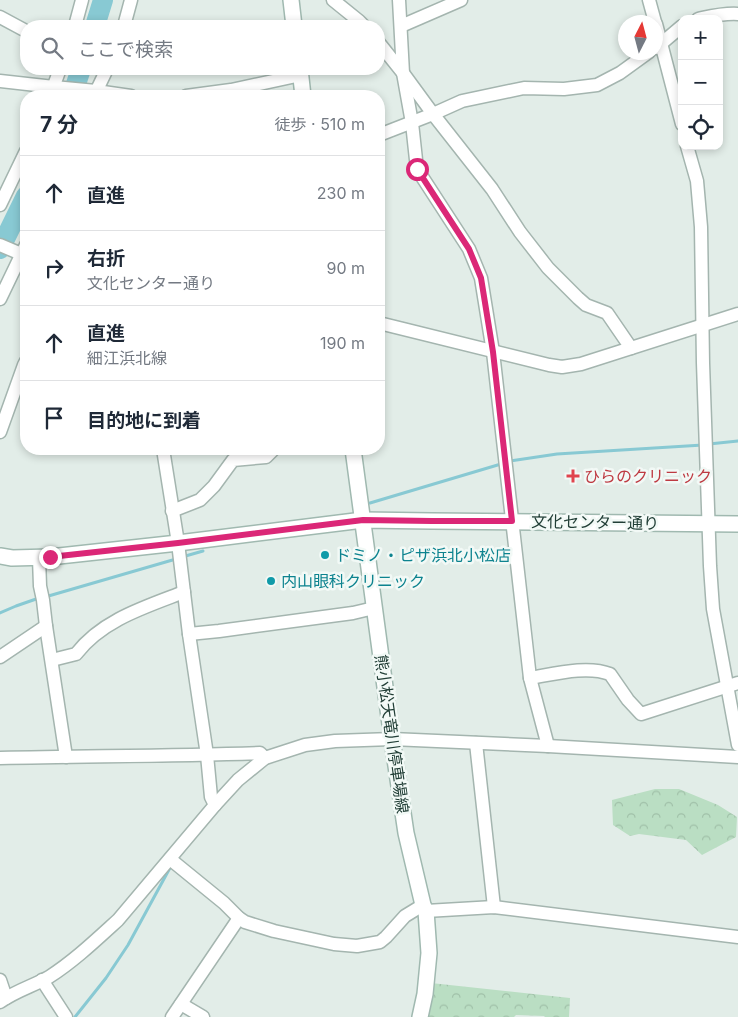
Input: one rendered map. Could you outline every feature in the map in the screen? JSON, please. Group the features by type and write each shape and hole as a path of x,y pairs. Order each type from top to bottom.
{"main road":[{"path":"291,0 293,20"},
{"path":"300,75 302,90"},
{"name":"熊小松天竜川停車場線","path":"354,455 406,833 425,908 429,953 425,994 420,1017"},
{"name":"文化センター通り","path":"0,556 39,558 178,552 363,520 738,524"}],"street":[{"path":"77,20 82,0"},
{"path":"126,20 131,0"},
{"path":"333,0 358,20"},
{"path":"399,0 404,73 417,169 469,249 481,278 493,352 530,678 548,746"},
{"path":"401,26 461,0"},
{"path":"649,0 653,15"},
{"path":"721,15 738,14"},
{"path":"0,17 20,28"},
{"path":"663,42 678,29"},
{"path":"385,51 404,73 433,114 492,189 520,232 548,268 586,305 607,313 631,348"},
{"path":"385,133 462,101 524,88 564,89 597,85 620,73 638,60"},
{"path":"662,60 678,111"},
{"path":"0,81 55,90 59,75"},
{"path":"97,90 104,75"},
{"path":"231,90 288,75"},
{"path":"688,150 697,181 702,227 703,363 708,523 713,608 720,648 733,684 738,745"},
{"path":"0,205 20,163"},
{"path":"0,245 20,251"},
{"path":"0,299 20,258"},
{"path":"385,325 493,352 562,367 582,364 738,314"},
{"path":"0,432 20,376"},
{"path":"164,455 184,592 188,634 207,755 211,797 214,805"},
{"path":"172,511 200,500 214,486 233,460 266,457 268,455"},
{"path":"39,558 40,586 66,757"},
{"path":"52,660 76,654 82,645 110,623 137,610 184,592"},
{"path":"188,634 353,613 374,608"},
{"path":"0,657 46,626"},
{"path":"530,678 564,672 588,671 610,674 628,700 641,714 733,684"},
{"path":"0,980 3,1000 50,976 84,951 118,920 214,805 238,780 265,758 305,745 392,739 738,757"},
{"path":"476,743 494,907"},
{"path":"0,758 260,753 265,758"},
{"path":"170,859 245,922 274,931 334,944 356,946 380,942 386,938 405,916 425,908 494,907 738,937"},
{"path":"172,1017 239,918"},
{"path":"42,980 66,1017"},
{"path":"181,1004 203,1017"}],"green space":[{"path":"655,789 679,789 718,805 737,817 736,837 702,855 686,840 639,834 630,836 613,825 612,800"},
{"path":"431,983 570,998 569,1017 516,1015 514,1017 423,1017"}],"waterway":[{"path":"97,20 103,0"},
{"path":"74,90 79,75"},
{"path":"0,249 20,208"},
{"path":"709,444 738,441"},
{"path":"510,461 557,454 703,445"},
{"path":"370,503 501,464"},
{"path":"182,557 203,551"},
{"path":"45,597 176,559"},
{"path":"0,613 39,598"},
{"path":"75,1017 106,978 128,945 171,866"}],"place":[{"name":"ひらのクリニック","path":"573,476"},
{"name":"ドミノ・ピザ浜北小松店","path":"325,555"},
{"name":"内山眼科クリニック","path":"271,581"}],"route":[{"path":"50,557 363,520 512,521 493,352 481,278 469,249 417,169"}]}
